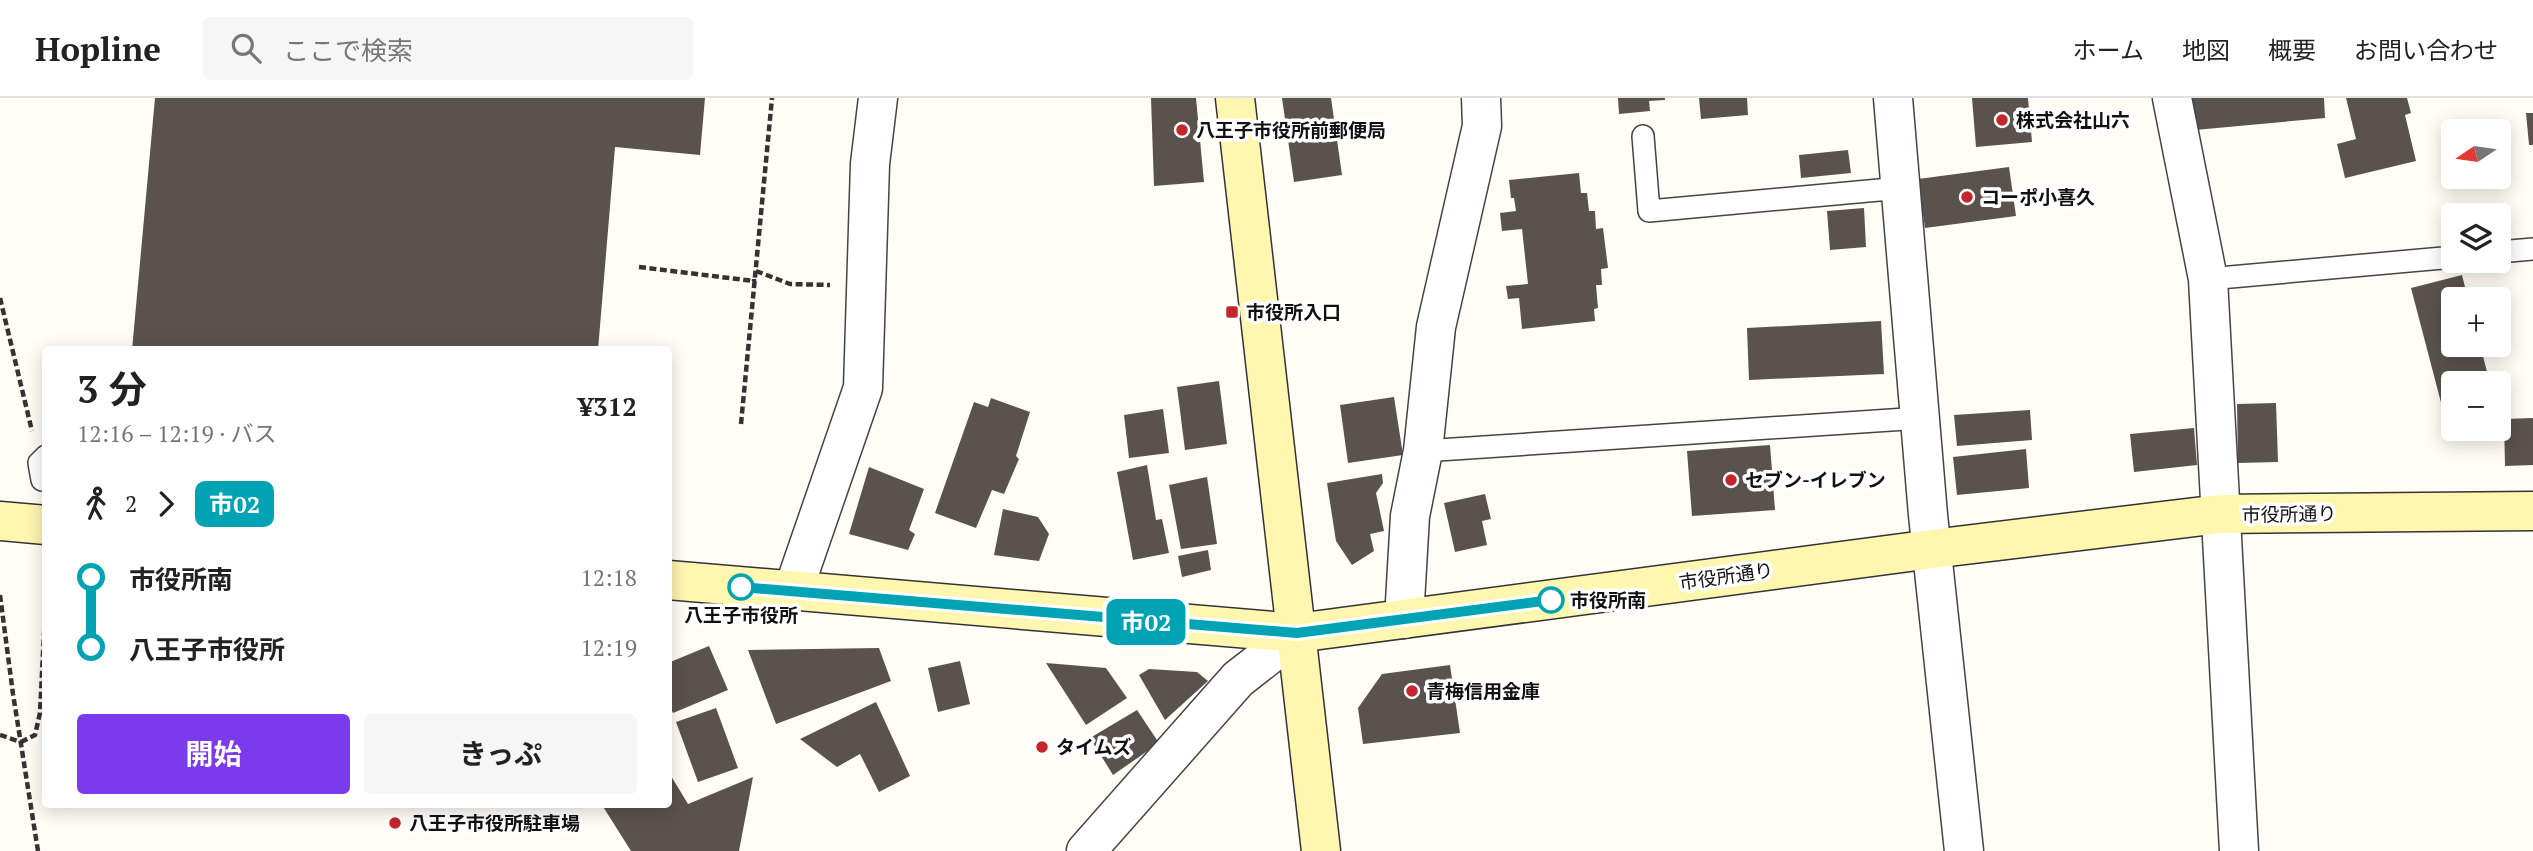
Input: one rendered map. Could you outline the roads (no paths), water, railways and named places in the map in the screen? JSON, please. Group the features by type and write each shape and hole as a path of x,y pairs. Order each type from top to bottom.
{"street":[{"path":"793,591 863,388 870,164 878,98"},
{"path":"1235,98 1321,851"},
{"path":"1404,619 1410,516 1423,451 1436,327 1482,126 1481,98"},
{"path":"1893,98 1932,549 1964,851"},
{"path":"2172,98 2208,279 2239,851"},
{"name":"市役所通り","path":"672,580 1297,633 1932,549 2220,514 2533,512"},
{"path":"0,521 42,525"},
{"path":"1086,851 1238,679 1297,633"}],"lane":[{"path":"1643,136 1649,211 1901,188"},
{"path":"2511,251 2533,249"},
{"path":"2208,279 2441,258"},
{"path":"1423,451 1921,418"}],"place":[{"name":"株式会社山六","path":"2002,120"},
{"name":"八王子市役所前郵便局","path":"1182,130"},
{"name":"コーポ小喜久","path":"1967,197"},
{"name":"市役所入口","path":"1232,312"},
{"name":"セブン-イレブン","path":"1731,480"},
{"name":"八王子市役所","path":"741,587"},
{"name":"市役所南","path":"1551,600"},
{"name":"青梅信用金庫","path":"1412,691"},
{"name":"タイムズ","path":"1042,747"},
{"name":"八王子市役所駐車場","path":"395,823"}]}
